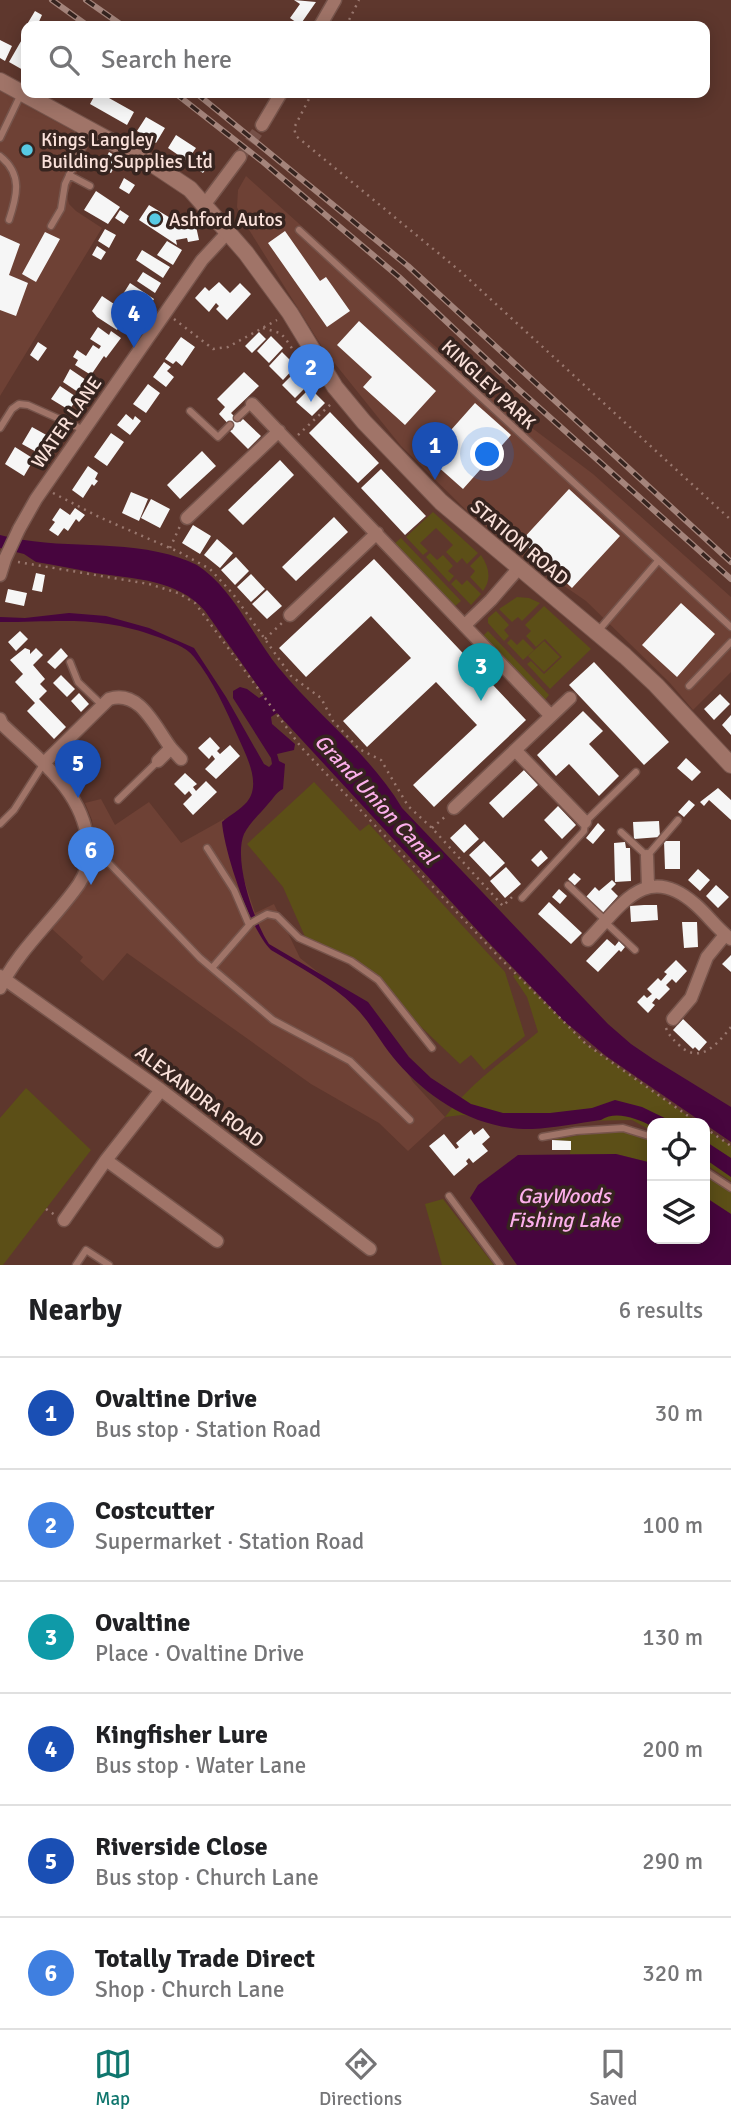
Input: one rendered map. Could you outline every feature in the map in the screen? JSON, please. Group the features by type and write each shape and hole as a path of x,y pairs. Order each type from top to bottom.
{"street":[{"path":"323,21 335,0"},
{"name":"STATION ROAD","path":"0,81 21,92"},
{"name":"STATION ROAD","path":"33,98 174,177 205,204 290,313 335,387 364,422 441,502 656,685 731,765"},
{"path":"262,125 278,98"},
{"path":"205,204 240,157"},
{"name":"WATER LANE","path":"0,575 19,529 43,488 202,260 228,232"},
{"path":"252,404 551,716"},
{"path":"187,518 279,431"},
{"path":"290,615 377,533"},
{"path":"465,625 518,569"},
{"path":"44,763 102,705 118,696 137,702 181,759"},
{"path":"454,808 570,698"},
{"path":"1,722 44,763 73,798 83,816 89,854 86,871 79,884 1,981"},
{"path":"158,761 171,748"},
{"path":"514,750 586,822"},
{"path":"647,856 648,886"},
{"path":"588,940 632,894 648,886 673,889 686,897 728,937 706,957 691,998 673,1019"},
{"name":"ALEXANDRA ROAD","path":"1,981 161,1090 370,1249"},
{"path":"64,1220 106,1160 161,1090"},
{"path":"106,1160 217,1241"}],"lane":[{"path":"0,138 21,94"},
{"path":"51,226 61,208 65,184 91,130"},
{"path":"0,156 11,166 18,186 9,220"},
{"path":"69,175 90,186"},
{"name":"KINGLEY PARK","path":"299,230 731,627"},
{"path":"0,428 12,409 19,404 28,405 84,430"},
{"path":"237,418 252,404"},
{"path":"190,411 218,437 230,425"},
{"path":"597,633 606,619 658,561"},
{"path":"689,686 731,642"},
{"path":"70,662 78,682 102,705"},
{"path":"118,800 158,761"},
{"path":"0,824 14,810 44,763"},
{"path":"522,898 584,831 586,822 636,772"},
{"path":"621,832 647,856 678,820"},
{"path":"207,848 253,923"},
{"path":"89,854 106,860 212,968 273,1020 350,1061 410,1120"},
{"path":"568,885 635,950"},
{"path":"212,968 253,923 267,914 277,916 299,938 336,954 370,974 386,988 432,1048"},
{"path":"542,1137 576,1131 623,1128 647,1136"},
{"path":"710,1174 731,1188"},
{"path":"449,1196 500,1265"},
{"path":"75,1265 86,1250 109,1265"}],"path":[{"path":"348,21 359,0"},
{"path":"309,98 294,128 296,136 460,271 731,520"},
{"path":"166,313 213,349 228,347 290,313"},
{"path":"263,328 280,333 285,338 319,387"},
{"path":"290,443 334,402 327,395"},
{"path":"43,488 210,569 233,594 291,676 320,698 333,721 359,749 381,760 408,806 432,828 503,906 513,895 522,898"},
{"path":"170,548 187,518"},
{"path":"5,559 149,584 178,593 195,603 301,747 453,909 569,1028 607,1060 691,1118"},
{"path":"265,639 290,615"},
{"path":"432,828 454,808"},
{"path":"673,1019 667,1017 665,1023 668,1033 684,1049 696,1054 709,1050 731,1027"},
{"path":"710,1131 731,1146"}],"shaded area":[{"path":"0,91 91,141 67,195 69,204 76,211 102,228 0,396"},
{"path":"246,176 465,373 507,409 593,474 731,597 731,672 693,710 670,683 586,601 525,559 465,509 401,446 324,350 241,217 237,207 238,190"},
{"path":"433,512 478,553 467,564 462,558 457,563 446,552 453,545 436,528 420,543 428,551 423,555 406,537"},
{"path":"401,538 461,601 454,607 394,544"},
{"path":"430,553 437,560 443,555 453,566 448,571 454,576 449,582 426,557"},
{"path":"481,555 488,573 488,582 483,591 470,577 475,571 470,566"},
{"path":"456,579 462,585 467,580 481,594 471,605 451,584"},
{"path":"517,597 540,603 522,621 518,617 512,622 499,609"},
{"path":"544,606 591,649 550,689 527,664 531,661 544,674 562,657 545,639 536,647 526,636 531,631 525,625"},
{"path":"496,611 509,625 504,630 509,636 504,641 488,623 488,618"},
{"path":"488,631 549,695 544,701 483,636"},
{"path":"511,639 517,645 523,639 534,650 523,660 507,643"},
{"path":"544,641 560,657 544,672 528,656"},
{"path":"314,782 360,831 369,824 505,972 525,1036 484,1070 471,1055 460,1064 356,965 306,939 283,887 247,844"},
{"path":"101,799 115,825 149,802 181,843 224,819 255,913 274,904 300,958 374,1016 413,1082 445,1117 408,1151 379,1123 311,1084 127,953 103,981 80,961 83,957 52,929 91,878 94,836 92,820 85,803"},
{"path":"516,974 586,1044 691,1118 647,1118 647,1128 632,1120 526,1122 462,1115 445,1117 477,1082 538,1032 527,997 513,976"},
{"path":"26,1088 91,1150 3,1265 0,1265 0,1118"},
{"path":"603,1131 621,1131 647,1139 647,1162 616,1154 570,1154 571,1141 552,1140"},
{"path":"710,1131 731,1146 731,1181 710,1167"},
{"path":"710,1177 731,1191 731,1214 710,1200"},
{"path":"443,1199 494,1265 442,1265 425,1204"}],"water":[{"name":"Grand Union Canal","path":"0,535 45,543 136,548 186,560 204,570 226,591 278,667 375,770 402,808 608,1024 653,1059 731,1107 731,1142 710,1128 710,1118 696,1118 606,1056 564,1021 277,713 271,717 272,724 295,744 294,750 277,754 279,761 285,764 283,789 249,826 241,845 247,890 257,921 269,944 368,1002 409,1057 431,1078 471,1104 503,1113 550,1113 592,1108 615,1100 642,1107 665,1118 647,1118 647,1124 633,1118 613,1116 549,1128 512,1128 475,1119 440,1101 425,1089 397,1062 346,998 271,950 255,926 233,870 222,822 247,802 253,787 253,778 245,752 219,696 191,653 158,637 117,625 79,621 0,622 0,617 25,618 69,613 106,616 149,628 194,648 264,764 269,767 272,764 271,758 233,698 233,691 240,687 259,698 264,695 205,611 194,600 168,586 36,562 24,554 0,548"},
{"path":"710,1144 731,1158 731,1177 710,1162"},
{"name":"GayWoods Fishing Lake","path":"616,1154 647,1162 647,1244 710,1244 710,1200 731,1214 731,1265 517,1265 470,1198 478,1185 518,1155"}],"building":[{"path":"294,0 316,2 303,21 294,21 290,18 300,4"},
{"path":"35,11 42,15 39,21 29,21"},
{"path":"0,40 12,46 5,61 0,58"},
{"path":"21,41 21,69 9,62"},
{"path":"93,98 109,98 134,112 127,125 90,104"},
{"path":"146,117 165,128 156,143 137,131"},
{"path":"176,135 196,148 187,161 168,148"},
{"path":"204,151 214,157 203,173 192,166"},
{"path":"109,152 119,158 111,173 101,168"},
{"path":"124,178 135,185 129,194 119,188"},
{"path":"96,191 120,207 108,224 84,210"},
{"path":"149,205 172,219 173,226 185,224 184,219 194,217 199,240 176,240 177,245 139,220"},
{"path":"120,210 129,216 124,224 115,218"},
{"path":"105,229 116,235 109,248 98,241"},
{"path":"285,231 320,281 326,277 350,311 327,327 268,243"},
{"path":"45,232 60,239 36,282 22,274"},
{"path":"0,235 20,244 9,275 28,283 16,316 0,310"},
{"path":"167,241 182,250 173,265 157,255"},
{"path":"97,246 106,252 101,260 92,255"},
{"path":"142,250 170,267 163,278 136,260"},
{"path":"143,272 161,283 155,293 137,281"},
{"path":"219,282 230,293 240,283 251,294 227,320 216,309 219,306 216,303 209,312 195,298 205,287 209,291"},
{"path":"130,283 154,299 150,305 137,302 132,310 118,302"},
{"path":"102,296 123,310 117,319 122,322 117,330 92,311"},
{"path":"359,321 436,391 405,425 363,387 372,377 337,345"},
{"path":"98,327 109,335 111,331 121,338 91,375 75,365 78,360 73,357 77,350 86,356 93,345 99,349 101,346 90,339"},
{"path":"259,332 266,339 252,353 245,346"},
{"path":"271,336 283,348 269,363 257,351"},
{"path":"181,337 195,347 182,366 176,361 173,364 165,359"},
{"path":"38,342 47,348 38,361 30,355"},
{"path":"282,352 296,366 283,380 269,366"},
{"path":"164,362 171,367 167,371 174,377 166,387 153,377"},
{"path":"70,369 89,382 81,394 63,382"},
{"path":"296,371 309,384 295,398 282,385"},
{"path":"244,372 259,386 231,413 240,422 243,419 261,436 248,449 230,431 233,429 219,414 225,407 217,399"},
{"path":"148,384 160,393 146,413 133,404"},
{"path":"60,386 78,398 69,410 51,399"},
{"path":"310,388 325,403 312,416 296,402"},
{"path":"475,403 511,435 463,489 427,457"},
{"path":"330,412 379,463 358,483 309,433"},
{"path":"126,414 133,420 135,416 141,421 130,435 117,425"},
{"path":"32,427 50,437 40,454 22,444"},
{"path":"111,433 124,442 107,466 94,457"},
{"path":"15,447 34,459 24,476 5,464"},
{"path":"202,451 216,466 180,499 167,485"},
{"path":"280,460 294,475 243,525 228,510"},
{"path":"88,466 98,473 95,479 98,481 94,486 92,484 83,498 72,490"},
{"path":"381,469 426,516 405,535 361,488"},
{"path":"569,489 620,536 572,588 521,541"},
{"path":"131,492 148,499 139,521 122,513"},
{"path":"151,499 170,509 160,528 141,518"},
{"path":"60,508 70,515 75,508 85,515 79,522 76,519 68,531 64,528 58,536 49,530"},
{"path":"334,517 348,532 296,581 282,567"},
{"path":"193,525 211,536 200,554 182,543"},
{"path":"217,539 233,553 220,568 204,555"},
{"path":"236,557 249,571 235,585 221,570"},
{"path":"374,559 526,720 434,807 413,785 477,725 436,682 367,747 343,721 411,658 371,616 306,677 279,648"},
{"path":"36,573 45,575 42,592 32,590"},
{"path":"251,574 265,589 251,602 237,587"},
{"path":"8,589 27,593 24,606 5,602"},
{"path":"267,590 282,606 267,619 252,604"},
{"path":"681,603 715,634 677,677 642,645"},
{"path":"20,631 28,639 16,651 8,642"},
{"path":"25,648 30,650 30,654 36,648 43,655 33,665 45,679 40,684 47,691 39,699 66,727 54,739 27,711 35,703 15,682 23,674 10,660"},
{"path":"61,648 68,656 55,669 47,662"},
{"path":"594,662 669,742 644,765 569,685"},
{"path":"61,675 75,689 67,697 53,683"},
{"path":"79,693 89,704 81,712 71,701"},
{"path":"720,694 730,704 714,720 704,709"},
{"path":"583,711 603,731 589,744 619,776 599,796 569,764 556,776 537,755"},
{"path":"731,715 731,735 722,725"},
{"path":"210,737 220,748 217,751 220,754 230,745 240,756 216,779 205,769 215,759 212,755 209,759 198,748"},
{"path":"686,758 701,772 692,781 677,768"},
{"path":"524,770 538,785 503,818 489,803"},
{"path":"185,773 197,784 193,787 196,791 206,781 217,792 193,815 183,804 192,795 189,791 185,795 174,784"},
{"path":"718,788 731,800 731,820 709,800 704,806 700,802"},
{"path":"689,800 695,805 684,817 678,812"},
{"path":"558,806 576,825 562,839 544,820"},
{"path":"659,821 660,837 634,839 633,822"},
{"path":"598,823 605,830 593,844 586,838"},
{"path":"465,824 479,839 464,853 450,838"},
{"path":"484,841 505,863 490,877 469,855"},
{"path":"664,841 680,841 680,869 665,869"},
{"path":"625,842 626,848 630,848 631,881 615,882 614,843"},
{"path":"541,850 548,858 538,867 531,860"},
{"path":"506,867 521,884 505,898 490,881"},
{"path":"698,869 710,880 700,891 688,880"},
{"path":"574,873 581,879 574,886 568,879"},
{"path":"612,880 616,884 611,889 618,896 603,913 586,897 595,887 599,891"},
{"path":"716,885 729,897 718,908 706,896"},
{"path":"559,889 567,896 560,904 552,897"},
{"path":"549,902 582,933 571,944 538,914"},
{"path":"657,905 658,920 631,922 630,906"},
{"path":"682,922 697,922 698,947 684,948"},
{"path":"607,939 615,946 619,941 625,947 598,972 586,961"},
{"path":"731,955 731,972 722,964"},
{"path":"676,960 687,971 676,983 672,979 666,985 670,989 659,1000 656,998 652,1003 655,1005 648,1013 637,1002 644,995 647,998 652,994 647,989 658,978 661,981 667,974 664,972"},
{"path":"683,1019 707,1042 699,1051 695,1047 693,1049 673,1030"},
{"path":"483,1128 490,1137 482,1144 488,1151 473,1163 469,1158 466,1161 468,1164 454,1176 429,1146 444,1134 456,1149 459,1147 456,1143 471,1130 474,1135"},
{"path":"552,1140 571,1141 571,1150 552,1150"}],"tunnel":[{"path":"240,157 262,125"}],"railway":[{"path":"52,0 81,21"},
{"path":"86,0 116,21"},
{"path":"181,98 263,162 399,277 517,388 731,579"},
{"path":"202,98 408,266 731,562"}],"place":[{"name":"Kings Langley Building Supplies Ltd","path":"27,150"},
{"name":"Ashford Autos","path":"155,219"},
{"name":"Kingfisher Lure","path":"134,348"},
{"name":"Costcutter","path":"311,402"},
{"name":"Ovaltine Drive","path":"435,480"},
{"name":"Ovaltine","path":"481,701"},
{"name":"Riverside Close","path":"78,798"},
{"name":"Totally Trade Direct","path":"91,885"}]}
